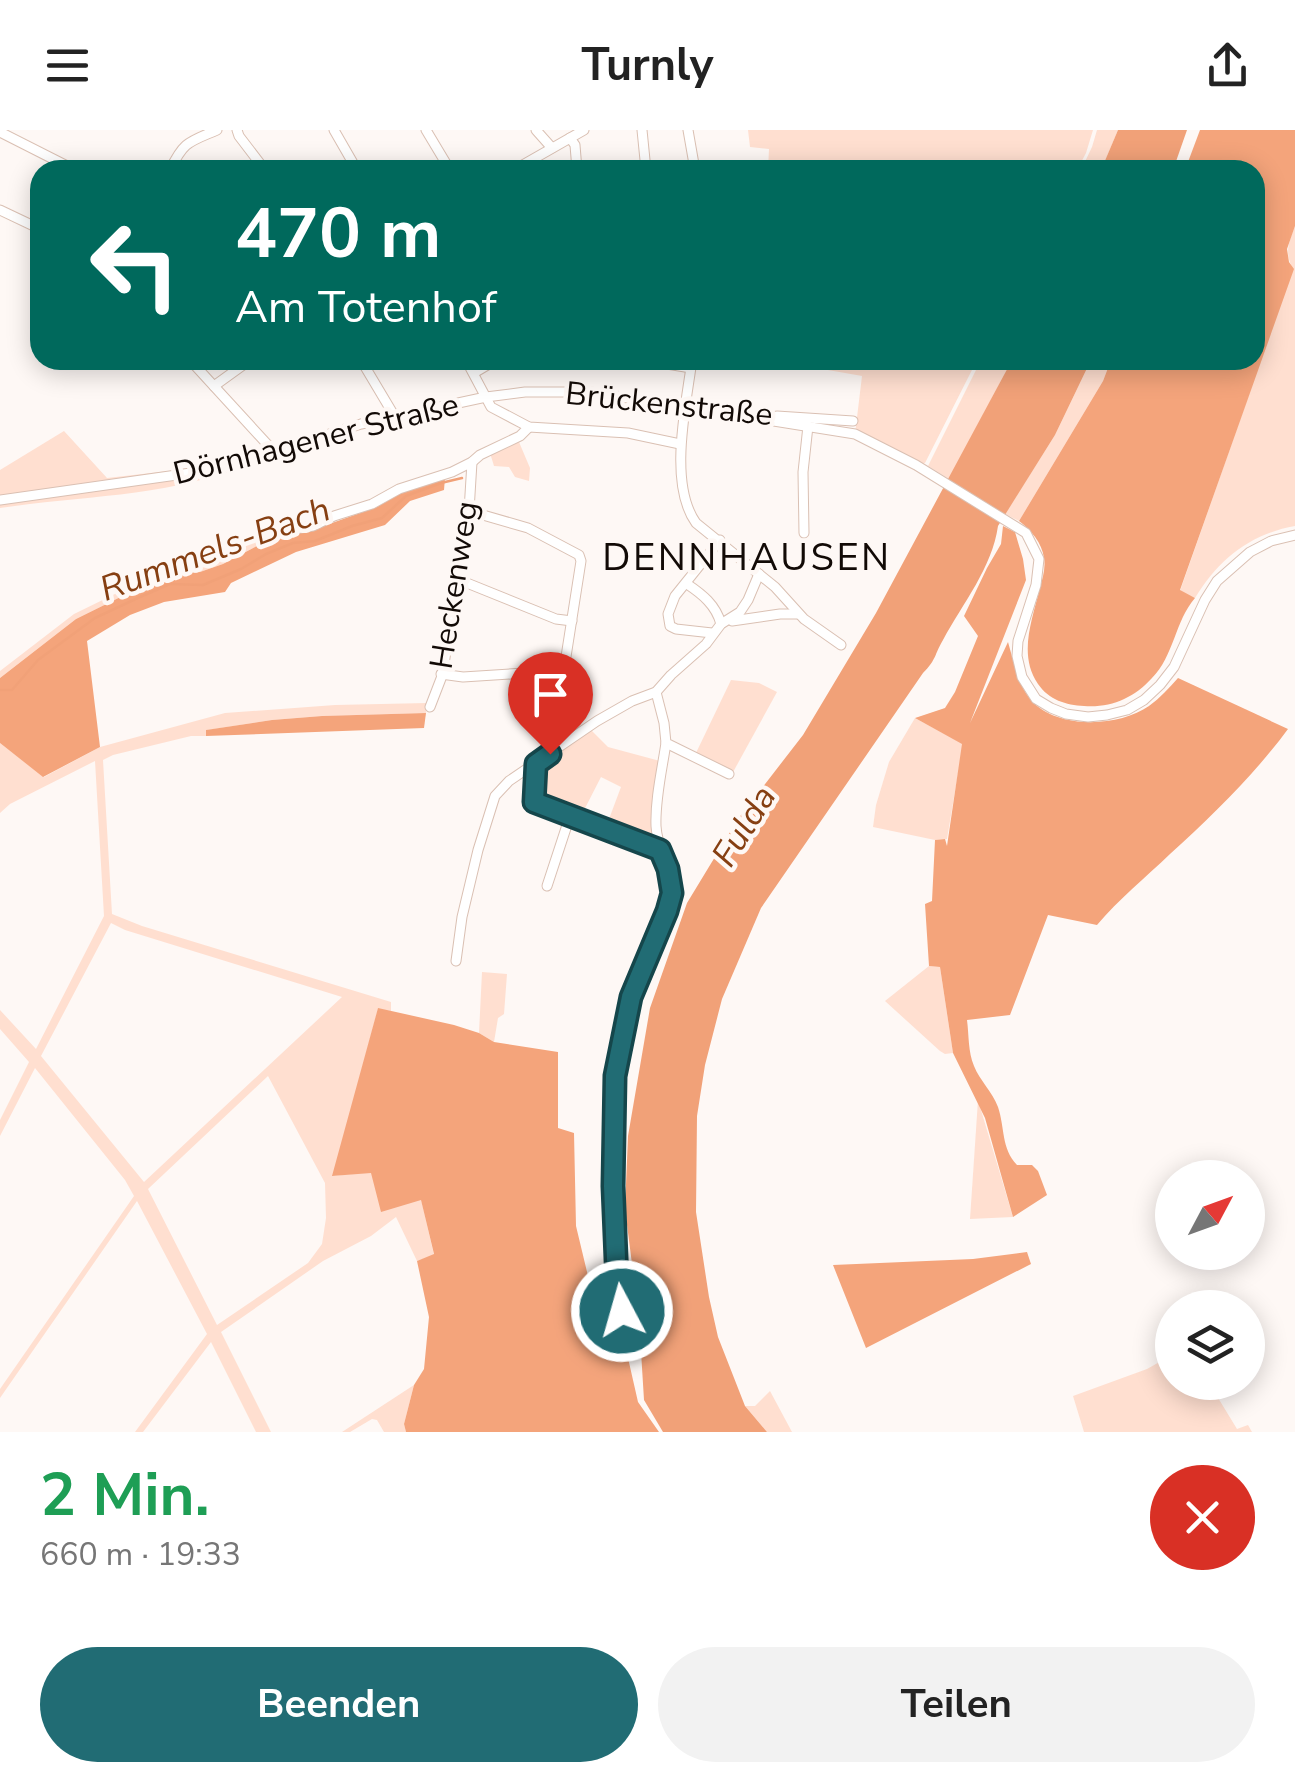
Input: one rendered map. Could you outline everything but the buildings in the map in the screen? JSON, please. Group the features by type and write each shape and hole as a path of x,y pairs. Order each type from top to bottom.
{"street":[{"path":"175,160 186,143 217,130"},
{"path":"237,130 258,160"},
{"path":"334,130 352,160"},
{"path":"426,130 444,160"},
{"path":"536,130 552,148"},
{"path":"531,160 584,130"},
{"path":"642,130 645,160"},
{"path":"688,130 693,160"},
{"path":"0,132 55,160"},
{"path":"570,138 576,160"},
{"path":"0,210 30,224"},
{"path":"199,370 271,452"},
{"path":"214,386 236,370"},
{"path":"367,370 395,417"},
{"path":"472,370 486,397"},
{"path":"474,373 479,370"},
{"path":"691,370 680,444 688,512 696,523 775,586 798,614 841,645"},
{"name":"Brückenstraße","path":"486,397 590,392 765,420 773,416 853,421"},
{"name":"Dörnhagener Straße","path":"0,500 220,469 360,424 486,397 491,407 529,427 628,433 680,444"},
{"path":"765,420 855,434 902,456 1022,530 1039,558 1036,586 1018,641 1022,678 1036,698 1066,714 1108,715 1144,700 1174,667 1218,581 1234,564 1271,541 1295,535"},
{"path":"804,533 803,472 808,426"},
{"path":"294,529 313,526 452,472 520,436 529,427"},
{"name":"Heckenweg","path":"430,707 441,674 469,511 472,462"},
{"path":"441,674 563,670 582,562 579,555 528,528 469,511"},
{"path":"712,633 676,629 670,626 668,614 720,540"},
{"path":"456,961 462,916 495,796 614,710 656,692 706,644 712,633 740,612 759,574"},
{"path":"457,579 556,618 572,620"},
{"path":"687,584 704,596 724,622"},
{"path":"724,622 798,614"},
{"path":"628,1350 617,1282 615,1076 631,997 672,893 656,827 666,743 656,692"},
{"path":"666,743 728,774"},
{"path":"536,764 534,802 660,850"},
{"path":"547,886 570,816"}],"shaded area":[{"path":"748,130 1093,130 1082,160 768,160 769,149 750,147"},
{"path":"1097,130 1118,130 1105,160 1086,160"},
{"path":"1200,130 1295,130 1295,226 1287,249 1294,269 1265,351 1265,160 1189,160"},
{"path":"1295,226 1295,526 1264,535 1237,550 1214,571 1195,598 1180,591 1258,370 1265,370 1265,349 1293,269 1289,242"},
{"path":"828,370 972,370 925,463 916,465 855,434 862,376"},
{"path":"976,370 1007,370 949,479 928,466"},
{"path":"1086,370 1107,370 1019,521 1005,514 1055,435"},
{"path":"1107,370 1258,370 1180,590 1195,598 1165,659 1145,685 1121,700 1094,706 1058,701 1047,694 1032,673 1028,637 1044,562 1038,542 1019,521"},
{"path":"64,431 107,478 213,466 231,460 238,468 151,490 0,508 0,470"},
{"path":"519,442 530,468 529,481 515,477 509,467 494,466 490,453"},
{"path":"445,478 444,490 410,501 385,525 296,552 231,583 225,592 164,602 130,615 87,641 100,747 43,777 0,743 0,678 76,619 165,575 200,572 272,538 332,523"},
{"path":"291,522 294,534 272,538 200,572 165,575 76,619 0,678 0,671 74,614 166,569 198,567 222,558"},
{"path":"1003,526 1015,532 1026,580 970,723 1008,642 1026,693 1042,710 1056,717 1088,722 1122,718 1149,706 1178,678 1288,729 1232,794 1097,925 1048,915 1010,1015 967,1020 972,1061 998,1107 1008,1152 1017,1165 1032,1165 1038,1171 1047,1195 1013,1217 985,1118 953,1053 940,967 929,966 925,904 932,901 935,840 945,839 947,846 962,744 915,718 945,708 955,692 978,636 964,616 1001,544"},
{"path":"731,680 759,683 777,692 732,774 695,755"},
{"path":"427,703 426,713 322,716 207,730 206,736 191,736 103,760 112,914 391,1002 391,1011 378,1009 333,1176 371,1172 421,1199 434,1255 417,1261 396,1217 371,1236 323,1261 221,1332 271,1432 256,1432 211,1342 143,1432 135,1432 207,1334 137,1201 0,1398 0,1389 134,1196 35,1068 0,1136 0,1120 29,1062 0,1029 0,1010 36,1049 104,916 95,761 10,804 0,813 0,743 44,777 100,747 225,713","holes":["111,923 342,997 144,1182 41,1056","268,1076 325,1183 322,1244 308,1263 217,1325 148,1189"]},
{"path":"426,713 424,728 206,736 206,730 272,720"},
{"path":"915,718 963,744 947,839 873,827 889,762"},
{"path":"589,728 608,747 660,761 653,839 648,843 606,827 621,787 601,777 581,816 535,799 537,764"},
{"path":"929,966 940,967 953,1053 940,1051 885,1001"},
{"path":"482,972 507,974 504,1014 498,1018 494,1042 479,1033"},
{"path":"378,1008 454,1025 494,1042 558,1052 558,1128 574,1133 576,1226 606,1351 628,1358 638,1402 659,1432 406,1432 404,1424 414,1385 424,1369 429,1317 417,1261 434,1254 421,1200 381,1212 371,1173 332,1176"},
{"path":"978,1100 1013,1217 970,1219"},
{"path":"1027,1252 1031,1264 866,1348 833,1265 973,1259"},
{"path":"1155,1365 1155,1400 1219,1400 1237,1429 1248,1425 1252,1432 1084,1432 1073,1396"},
{"path":"414,1385 404,1424 406,1432 384,1432 372,1419 350,1432 342,1432"},
{"path":"770,1391 792,1432 767,1432 745,1406 755,1406"}],"water":[{"path":"1118,130 1187,130 1176,160 1105,160"},
{"name":"Fulda","path":"1007,370 1086,370 1055,435 998,526 983,571 933,660 761,908 722,999 697,1116 696,1212 718,1337 745,1406 767,1432 663,1432 644,1400 639,1319 625,1209 628,1136 650,1008 687,903 738,819 803,735 876,613"}],"waterway":[{"name":"Rummels-Bach","path":"0,690 12,690 38,660 95,618 140,597 170,584 203,585 293,543 315,541 382,518 406,496 462,478"}],"district":[{"name":"DENNHAUSEN","path":"747,557"}],"route":[{"path":"550,754 536,764 534,802 660,850 672,893 631,997 615,1076 613,1186 622,1311"}]}
